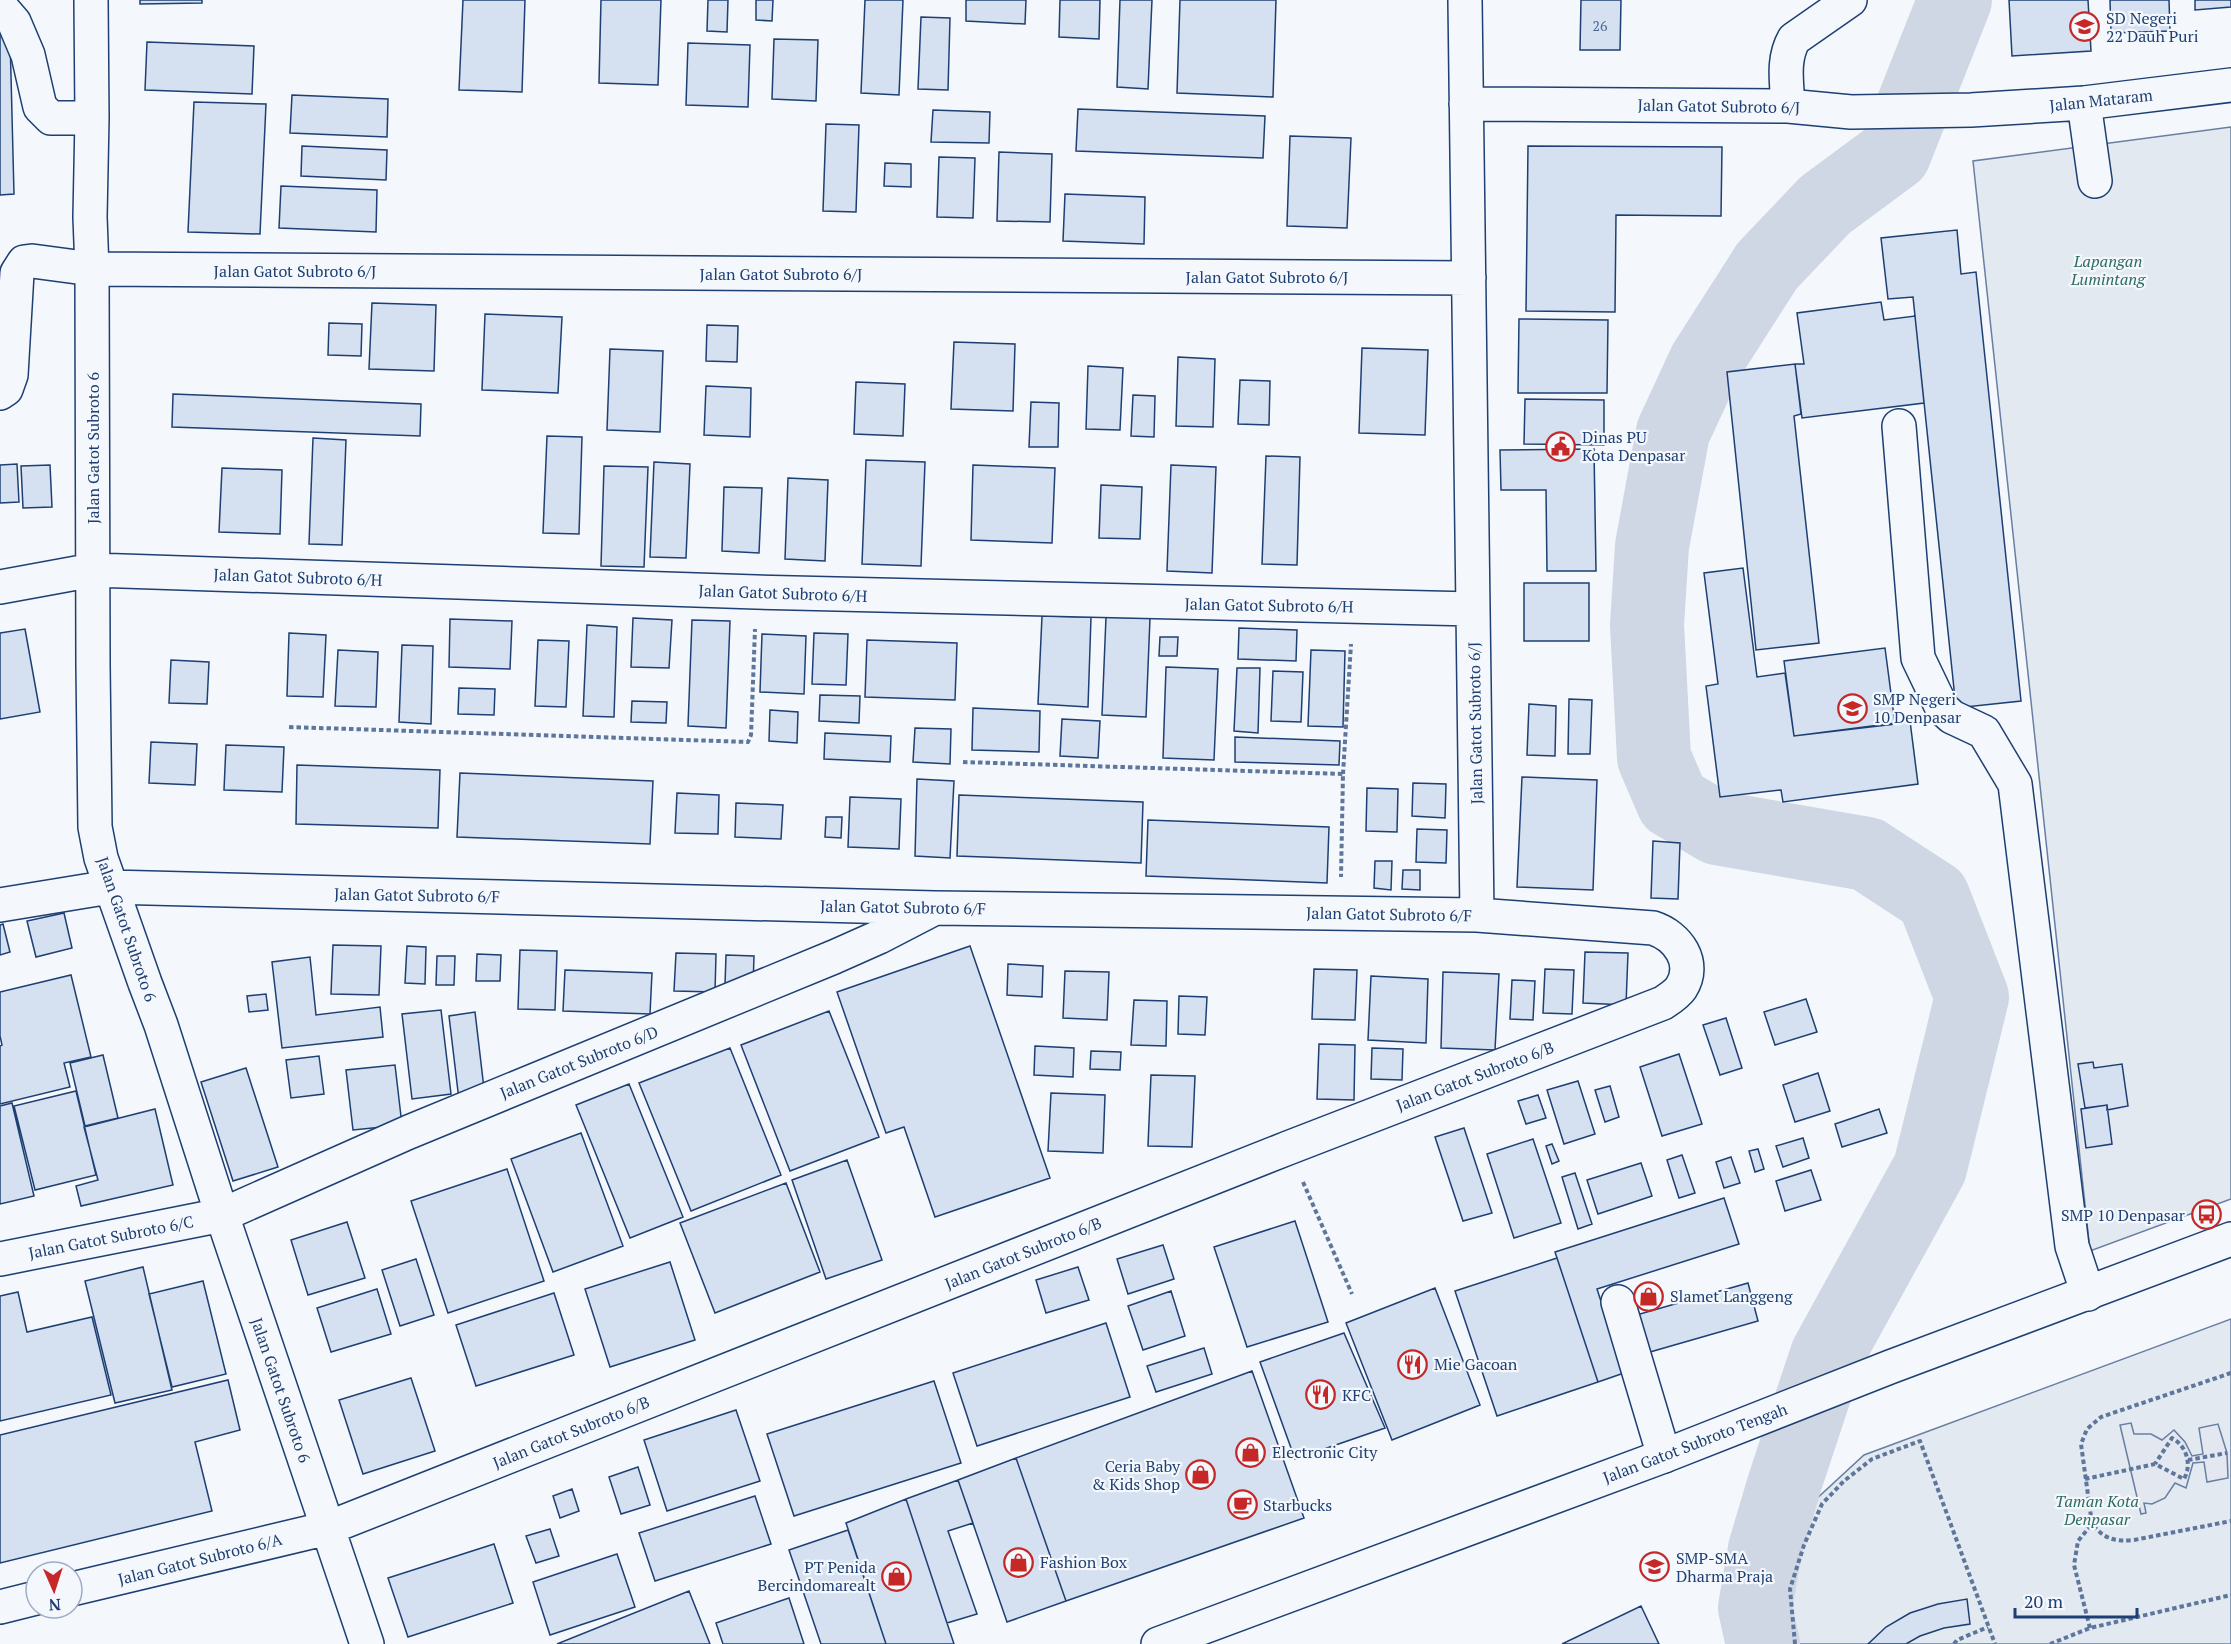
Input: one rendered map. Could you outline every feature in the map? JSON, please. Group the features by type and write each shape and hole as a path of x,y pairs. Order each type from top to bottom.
{"main road":[{"name":"Jalan Gatot Subroto 6","path":"91,0 93,118 90,217 95,827 101,858 110,886 161,1025 222,1215 367,1644"},
{"name":"Jalan Gatot Subroto 6/J","path":"1465,0 1477,915"},
{"path":"1788,106 1786,59 1788,49 1794,39 1850,0"},
{"path":"0,6 14,22 28,55 40,107 51,118 93,118"},
{"name":"Jalan Mataram","path":"1971,110 2084,103 2231,85"},
{"path":"2084,103 2095,181"},
{"name":"Jalan Gatot Subroto 6/J","path":"1466,104 1788,106 1851,112 1971,110"},
{"name":"Jalan Gatot Subroto 6/J","path":"0,393 6,389 11,375 17,273 24,262 32,261 92,269 1469,278"},
{"path":"1899,426 1918,658 1941,708 1952,717 1984,732 2015,784 2072,1246 2088,1294"},
{"name":"Jalan Gatot Subroto 6/H","path":"0,587 93,570 756,592 1473,609"},
{"name":"Jalan Gatot Subroto 6/F","path":"0,905 110,886 935,908 1477,915 1653,928 1673,937 1683,954"},
{"name":"Jalan Gatot Subroto 6/D","path":"222,1215 409,1132 834,957 935,908"},
{"name":"Jalan Gatot Subroto 6/B","path":"328,1528 1288,1148 1663,1003 1680,990 1687,976 1687,963 1683,954"},
{"name":"Jalan Gatot Subroto 6/C","path":"0,1259 222,1215"},
{"name":"Jalan Gatot Subroto Tengah","path":"1158,1644 1664,1456 1890,1367 2231,1239"},
{"path":"1618,1302 1664,1456"},
{"name":"Jalan Gatot Subroto 6/A","path":"84,1586 328,1528"},
{"path":"0,1607 24,1601"}],"path":[{"path":"290,728 748,742 751,735 756,592"},
{"path":"1341,914 1342,774 1353,607"},
{"path":"963,762 1342,774"},
{"path":"1288,1148 1352,1294"},
{"path":"2231,1372 2101,1417 2087,1429 2081,1444 2092,1524 2104,1536 2121,1542 2231,1521"},
{"path":"2085,1479 2155,1464 2184,1479 2187,1474 2188,1460 2182,1447 2172,1438 2155,1464"},
{"path":"1795,1644 1790,1588 1804,1545 1822,1504 1844,1481 1872,1459 1920,1441 1995,1644"},
{"path":"2188,1460 2227,1453"},
{"path":"2090,1628 2074,1565 2078,1541 2092,1524"},
{"path":"2050,1644 2090,1628 2231,1595"},
{"path":"1954,1644 1988,1627"}],"green space":[{"name":"Lapangan Lumintang","path":"2231,127 2231,1199 2090,1251 1973,161"},
{"name":"Taman Kota Denpasar","path":"2231,1319 2231,1644 1790,1644 1784,1584 1812,1503 1864,1455"}],"shaded area":[{"path":"2131,1423 2134,1434 2151,1434 2162,1440 2174,1430 2185,1442 2192,1456 2203,1454 2199,1428 2218,1424 2227,1453 2228,1478 2207,1482 2204,1462 2193,1463 2186,1488 2175,1483 2165,1498 2152,1504 2144,1503 2146,1513 2141,1514 2120,1425"}],"building":[{"path":"140,0 202,0 202,3 140,4"},
{"path":"463,0 525,0 522,92 459,90"},
{"path":"601,0 661,0 658,85 599,83"},
{"path":"708,0 728,0 727,32 707,31"},
{"path":"756,0 773,0 772,21 756,20"},
{"path":"865,0 903,0 899,95 861,93"},
{"path":"966,0 1026,0 1025,24 966,21"},
{"path":"1060,0 1100,0 1099,39 1059,37"},
{"path":"1120,0 1152,0 1148,89 1117,87"},
{"path":"1180,0 1276,0 1273,97 1177,93"},
{"path":"1581,0 1621,0 1620,50 1580,50"},
{"path":"2009,0 2088,0 2091,51 2012,56"},
{"path":"2110,0 2169,0 2170,31 2111,33"},
{"path":"2195,0 2231,0 2231,7 2195,10"},
{"path":"921,17 950,18 948,90 918,89"},
{"path":"0,27 10,36 14,194 0,195"},
{"path":"774,39 818,40 816,101 772,99"},
{"path":"147,42 254,46 252,94 145,90"},
{"path":"688,43 750,45 748,107 686,105"},
{"path":"292,95 388,99 387,137 290,133"},
{"path":"194,102 266,104 260,234 188,232"},
{"path":"1078,109 1265,116 1263,158 1076,151"},
{"path":"933,110 990,112 989,143 931,142"},
{"path":"826,124 859,125 856,212 823,211"},
{"path":"1290,136 1351,138 1347,228 1287,226"},
{"path":"302,146 387,150 386,180 301,176"},
{"path":"1528,146 1722,147 1721,216 1616,215 1615,312 1526,311"},
{"path":"999,152 1052,154 1050,222 997,221"},
{"path":"939,157 975,158 973,218 937,217"},
{"path":"885,163 911,164 911,187 884,186"},
{"path":"281,186 377,190 376,232 279,228"},
{"path":"1065,194 1145,197 1144,244 1063,241"},
{"path":"1957,230 1961,274 1976,272 2021,701 1956,708 1913,297 1888,299 1881,238"},
{"path":"1881,302 1884,320 1915,316 1924,403 1802,418 1795,364 1804,364 1797,313"},
{"path":"372,303 436,305 434,371 369,369"},
{"path":"485,314 562,317 558,393 482,390"},
{"path":"1519,319 1608,320 1607,393 1518,393"},
{"path":"329,323 362,324 361,356 328,355"},
{"path":"707,325 738,326 737,362 706,361"},
{"path":"954,342 1015,344 1013,411 951,409"},
{"path":"1362,348 1428,350 1425,435 1359,433"},
{"path":"610,349 663,351 660,432 607,430"},
{"path":"1178,357 1215,359 1213,427 1176,426"},
{"path":"1795,364 1801,414 1794,416 1819,643 1756,650 1727,372"},
{"path":"1088,366 1123,368 1120,430 1086,429"},
{"path":"1240,380 1270,381 1269,425 1238,424"},
{"path":"856,382 905,384 903,436 854,434"},
{"path":"706,386 751,388 750,437 704,435"},
{"path":"173,394 421,404 420,436 172,427"},
{"path":"1133,395 1155,396 1154,437 1131,436"},
{"path":"1525,399 1604,400 1604,445 1524,444"},
{"path":"1031,402 1059,403 1058,447 1029,447"},
{"path":"547,436 582,437 579,534 543,533"},
{"path":"313,438 346,440 342,545 309,544"},
{"path":"1594,449 1596,571 1547,571 1546,490 1501,490 1500,450"},
{"path":"1266,456 1300,457 1297,565 1262,564"},
{"path":"866,460 925,462 921,566 862,564"},
{"path":"654,462 690,464 686,558 650,557"},
{"path":"17,464 19,502 0,503 0,465"},
{"path":"50,465 52,507 23,508 21,466"},
{"path":"973,465 1055,468 1052,543 971,540"},
{"path":"1171,465 1216,467 1212,573 1167,571"},
{"path":"604,466 648,467 644,567 601,566"},
{"path":"222,468 282,470 280,534 219,532"},
{"path":"788,478 828,480 825,561 785,559"},
{"path":"1101,485 1142,487 1140,539 1099,538"},
{"path":"724,487 762,488 759,553 722,551"},
{"path":"1743,568 1757,677 1785,673 1794,736 1910,721 1918,784 1783,802 1781,790 1720,797 1706,686 1718,684 1704,573"},
{"path":"1524,583 1589,583 1589,641 1524,641"},
{"path":"1042,616 1091,617 1088,707 1038,704"},
{"path":"1106,617 1150,618 1146,717 1102,715"},
{"path":"633,618 672,620 669,668 631,667"},
{"path":"450,619 512,621 510,669 449,667"},
{"path":"692,620 730,621 726,728 688,726"},
{"path":"587,625 617,627 614,717 583,716"},
{"path":"1239,628 1297,630 1296,661 1238,659"},
{"path":"25,629 40,712 0,719 0,633"},
{"path":"289,633 326,635 323,697 287,696"},
{"path":"814,633 848,634 846,685 812,684"},
{"path":"762,634 806,636 804,694 760,692"},
{"path":"1160,637 1178,637 1177,656 1159,656"},
{"path":"538,640 569,641 566,707 535,706"},
{"path":"867,640 957,643 955,700 865,697"},
{"path":"402,645 433,646 431,724 399,722"},
{"path":"1885,648 1895,724 1794,736 1784,661"},
{"path":"338,650 378,652 376,707 335,706"},
{"path":"1311,650 1345,651 1343,727 1308,726"},
{"path":"171,660 209,662 207,704 169,703"},
{"path":"1166,667 1218,669 1214,760 1163,758"},
{"path":"1237,668 1260,668 1258,733 1234,731"},
{"path":"1273,671 1303,672 1301,722 1271,721"},
{"path":"459,688 495,689 494,715 458,714"},
{"path":"820,695 860,696 859,723 819,721"},
{"path":"1569,699 1592,700 1590,754 1568,754"},
{"path":"632,701 667,702 666,723 631,722"},
{"path":"1529,704 1556,706 1555,756 1527,755"},
{"path":"973,708 1040,711 1039,752 972,750"},
{"path":"770,710 798,712 797,743 769,741"},
{"path":"1062,719 1100,721 1098,758 1060,756"},
{"path":"915,728 951,729 950,764 913,762"},
{"path":"825,733 891,736 890,762 824,759"},
{"path":"1235,737 1340,741 1339,765 1235,762"},
{"path":"151,742 197,744 195,785 149,783"},
{"path":"226,745 284,747 282,792 224,790"},
{"path":"297,765 440,770 438,828 296,824"},
{"path":"460,773 653,781 650,844 457,837"},
{"path":"1522,777 1597,780 1593,890 1517,887"},
{"path":"917,779 954,781 950,858 915,856"},
{"path":"1413,783 1446,784 1445,818 1412,816"},
{"path":"1367,788 1398,789 1397,832 1366,831"},
{"path":"677,793 719,795 718,834 675,833"},
{"path":"959,795 1143,802 1141,863 957,856"},
{"path":"850,797 901,799 899,849 848,847"},
{"path":"736,803 783,805 781,839 735,837"},
{"path":"826,817 842,817 841,838 825,837"},
{"path":"1148,820 1329,827 1327,883 1146,876"},
{"path":"1417,829 1447,830 1446,863 1416,862"},
{"path":"1653,841 1680,843 1678,899 1651,898"},
{"path":"1375,861 1392,861 1391,890 1374,888"},
{"path":"1403,870 1420,870 1420,890 1402,889"},
{"path":"64,913 72,948 36,957 27,921"},
{"path":"3,924 10,952 0,955 0,925"},
{"path":"333,945 381,946 379,995 331,994"},
{"path":"407,946 426,947 425,984 405,983"},
{"path":"970,946 1050,1178 935,1217 904,1127 886,1133 837,992"},
{"path":"520,950 557,951 555,1010 518,1009"},
{"path":"1585,952 1628,953 1626,1005 1583,1003"},
{"path":"676,953 716,954 715,992 674,991"},
{"path":"477,954 501,955 500,981 476,981"},
{"path":"726,955 754,956 753,986 725,985"},
{"path":"437,956 455,956 454,985 436,985"},
{"path":"310,957 316,1015 380,1007 383,1037 282,1048 272,962"},
{"path":"1008,964 1043,966 1042,997 1007,995"},
{"path":"1314,969 1357,970 1355,1020 1312,1019"},
{"path":"1545,969 1574,970 1572,1014 1543,1013"},
{"path":"565,970 652,973 650,1014 563,1011"},
{"path":"1065,971 1109,972 1107,1020 1063,1018"},
{"path":"1443,972 1499,974 1495,1050 1441,1048"},
{"path":"71,975 91,1057 64,1063 70,1087 0,1104 0,1046 2,1045 0,992"},
{"path":"1371,976 1428,979 1426,1043 1368,1040"},
{"path":"1512,980 1535,981 1533,1020 1510,1019"},
{"path":"266,994 268,1010 249,1012 247,996"},
{"path":"1179,996 1207,997 1205,1035 1178,1034"},
{"path":"1806,999 1817,1032 1775,1045 1764,1012"},
{"path":"1134,1000 1167,1001 1166,1046 1131,1045"},
{"path":"441,1010 451,1094 412,1099 402,1014"},
{"path":"829,1011 879,1137 790,1171 741,1045"},
{"path":"475,1012 485,1097 459,1100 449,1016"},
{"path":"1726,1018 1742,1068 1720,1075 1703,1025"},
{"path":"1319,1044 1355,1045 1354,1100 1317,1099"},
{"path":"1035,1046 1074,1048 1073,1077 1034,1075"},
{"path":"730,1048 781,1175 691,1211 639,1083"},
{"path":"1372,1048 1403,1049 1402,1080 1371,1079"},
{"path":"1091,1051 1121,1052 1120,1070 1090,1069"},
{"path":"1679,1054 1702,1124 1662,1136 1640,1067"},
{"path":"103,1055 118,1118 85,1126 70,1063"},
{"path":"319,1056 324,1094 291,1098 286,1060"},
{"path":"2093,1062 2094,1068 2122,1064 2128,1106 2107,1110 2107,1105 2085,1108 2078,1064"},
{"path":"395,1065 402,1125 353,1130 346,1070"},
{"path":"246,1068 278,1167 233,1181 201,1082"},
{"path":"1818,1073 1830,1111 1795,1122 1783,1085"},
{"path":"1151,1075 1195,1076 1192,1147 1148,1146"},
{"path":"1578,1081 1595,1134 1564,1144 1547,1090"},
{"path":"629,1084 683,1217 630,1238 576,1105"},
{"path":"1610,1086 1619,1117 1605,1122 1595,1090"},
{"path":"76,1091 96,1175 35,1190 14,1106"},
{"path":"1051,1093 1105,1095 1103,1153 1048,1151"},
{"path":"1538,1095 1546,1118 1526,1124 1518,1101"},
{"path":"12,1103 34,1196 0,1204 0,1106"},
{"path":"2107,1105 2112,1144 2086,1148 2081,1109"},
{"path":"155,1109 173,1185 81,1206 76,1186 98,1180 84,1127"},
{"path":"1879,1109 1887,1133 1842,1147 1835,1124"},
{"path":"1464,1128 1492,1213 1463,1221 1435,1137"},
{"path":"581,1133 623,1246 553,1272 511,1159"},
{"path":"1803,1138 1809,1158 1783,1167 1776,1146"},
{"path":"1533,1139 1561,1223 1514,1238 1487,1154"},
{"path":"1552,1144 1559,1161 1552,1164 1546,1146"},
{"path":"1758,1149 1764,1169 1755,1172 1749,1151"},
{"path":"1682,1155 1695,1193 1679,1198 1667,1160"},
{"path":"1731,1157 1740,1183 1724,1188 1716,1162"},
{"path":"847,1160 882,1260 826,1279 792,1180"},
{"path":"1641,1163 1652,1196 1598,1214 1587,1180"},
{"path":"507,1169 544,1281 448,1313 411,1201"},
{"path":"1811,1170 1821,1200 1785,1211 1776,1181"},
{"path":"1575,1173 1592,1224 1578,1229 1562,1177"},
{"path":"786,1183 820,1272 715,1313 680,1223"},
{"path":"1724,1198 1739,1244 1597,1289 1624,1373 1598,1382 1555,1252"},
{"path":"1295,1221 1328,1322 1247,1347 1214,1247"},
{"path":"347,1222 365,1278 308,1295 291,1240"},
{"path":"1163,1245 1174,1279 1128,1294 1117,1259"},
{"path":"1557,1258 1598,1382 1497,1416 1455,1291"},
{"path":"416,1259 434,1315 400,1326 382,1270"},
{"path":"670,1262 695,1340 610,1367 585,1289"},
{"path":"143,1267 172,1390 115,1403 85,1281"},
{"path":"1078,1267 1089,1300 1046,1313 1036,1280"},
{"path":"203,1281 226,1374 172,1387 149,1294"},
{"path":"1748,1283 1758,1321 1643,1354 1633,1316"},
{"name":"Mie Gacoan","path":"1435,1288 1480,1405 1392,1440 1346,1323"},
{"path":"377,1289 391,1334 331,1352 317,1308"},
{"path":"1171,1291 1185,1336 1143,1350 1128,1306"},
{"path":"18,1292 27,1332 92,1317 111,1395 0,1421 0,1296"},
{"path":"554,1293 574,1355 476,1386 456,1325"},
{"path":"1106,1323 1130,1397 977,1446 953,1373"},
{"name":"KFC","path":"1344,1333 1385,1428 1295,1459 1260,1362"},
{"path":"1204,1348 1212,1374 1156,1392 1147,1366"},
{"path":"1252,1371 1304,1518 1066,1601 1016,1458"},
{"path":"411,1378 435,1451 363,1474 339,1400"},
{"path":"228,1380 240,1430 195,1442 212,1511 0,1563 0,1435"},
{"path":"934,1381 961,1463 794,1516 767,1434"},
{"path":"736,1410 760,1481 667,1511 644,1440"},
{"name":"Fashion Box","path":"1016,1458 1066,1601 1007,1622 958,1480"},
{"path":"638,1467 650,1505 621,1514 609,1477"},
{"path":"958,1480 973,1523 948,1531 977,1614 947,1623 906,1499"},
{"path":"572,1489 579,1511 560,1518 553,1496"},
{"path":"755,1496 771,1544 655,1581 639,1533"},
{"name":"PT Penida Bercindomarealt","path":"906,1499 954,1644 886,1644 846,1523"},
{"path":"550,1529 559,1556 536,1563 526,1536"},
{"path":"848,1530 886,1644 821,1644 789,1550"},
{"path":"494,1544 513,1603 408,1637 388,1578"},
{"path":"617,1554 635,1607 550,1635 533,1582"},
{"path":"689,1591 710,1644 557,1644"},
{"path":"789,1598 804,1644 723,1644 716,1623"},
{"path":"1967,1599 1970,1624 1944,1628 1920,1636 1906,1644 1868,1644 1886,1627 1910,1613 1938,1604"},
{"path":"1641,1606 1659,1644 1562,1644"}],"waterway":[{"path":"1763,1644 1755,1608 1765,1549 1784,1485 1827,1355 1930,1168 1972,997 1933,897 1867,854 1717,828 1673,802 1654,758 1647,625 1652,546 1673,432 1705,363 1767,266 1825,205 1894,154 1955,0"}],"place":[{"name":"SD Negeri 22 Dauh Puri","path":"2085,27"},
{"name":"Dinas PU Kota Denpasar","path":"1561,446"},
{"name":"SMP Negeri 10 Denpasar","path":"1852,708"},
{"name":"SMP 10 Denpasar","path":"2206,1215"},
{"name":"Slamet Langgeng","path":"1649,1296"},
{"name":"Mie Gacoan","path":"1413,1364"},
{"name":"KFC","path":"1321,1395"},
{"name":"Electronic City","path":"1251,1452"},
{"name":"Ceria Baby & Kids Shop","path":"1201,1475"},
{"name":"Starbucks","path":"1242,1505"},
{"name":"Fashion Box","path":"1019,1562"},
{"name":"SMP-SMA Dharma Praja","path":"1655,1567"},
{"name":"PT Penida Bercindomarealt","path":"897,1576"}]}
